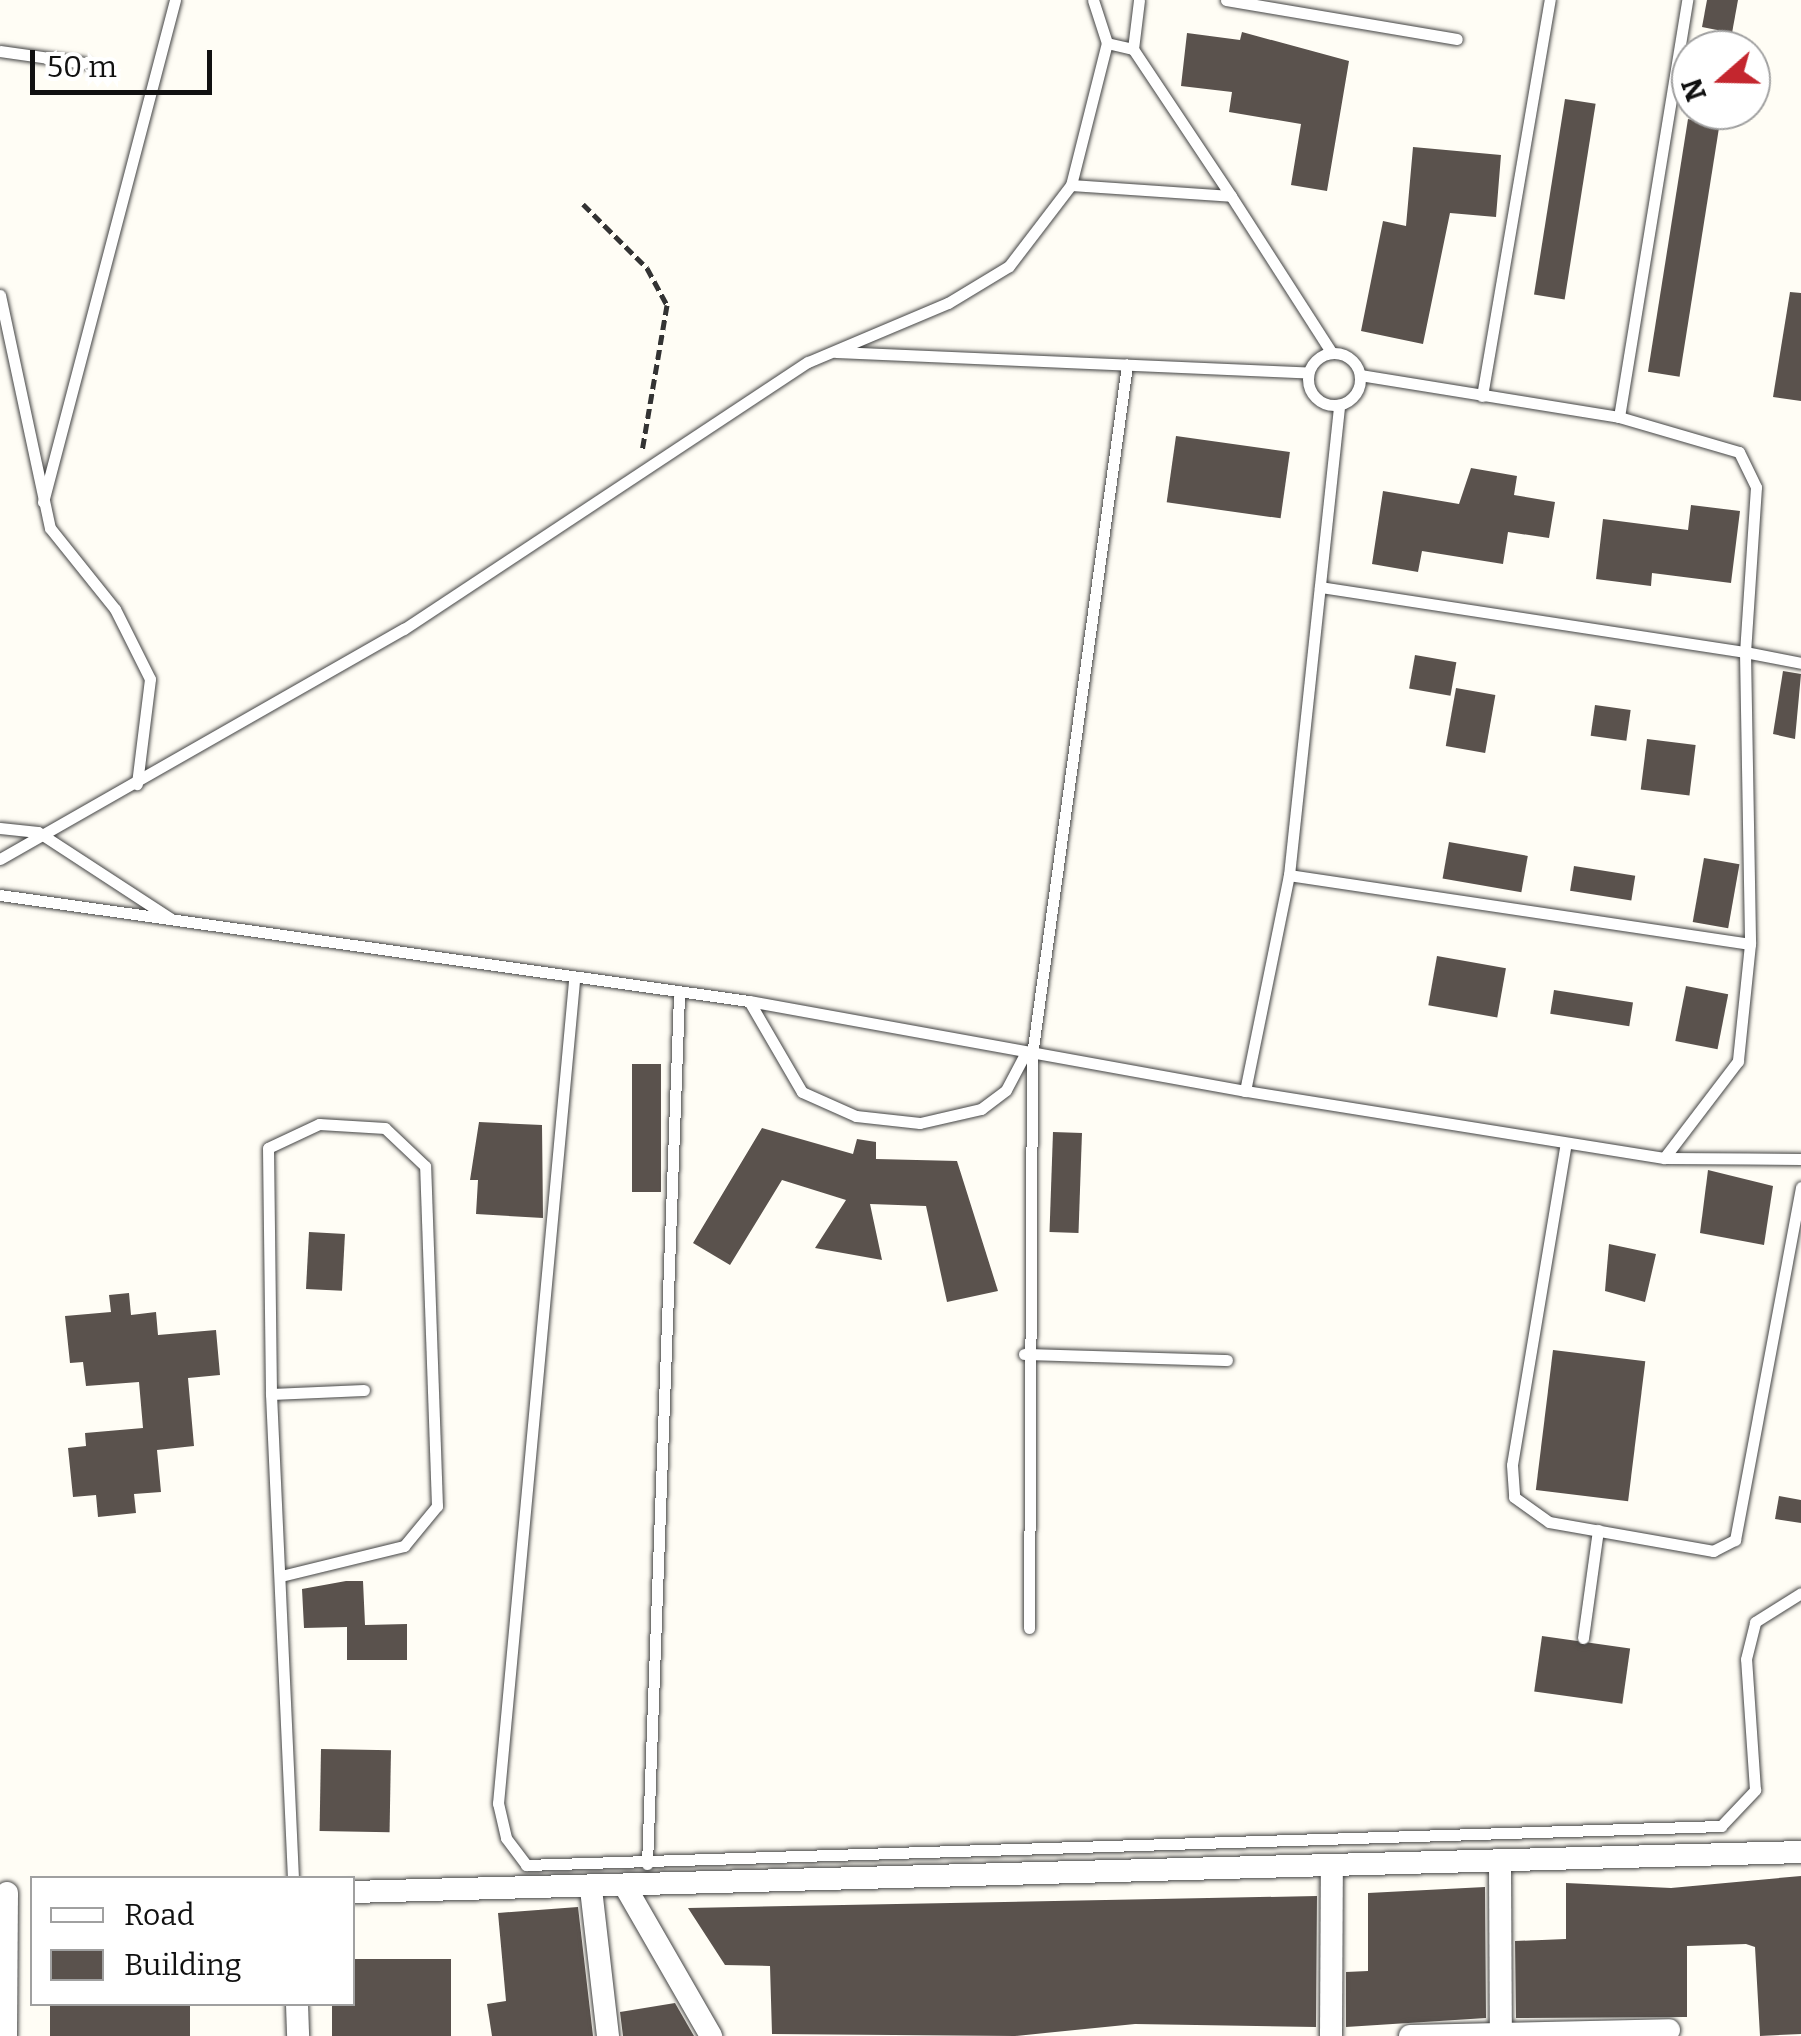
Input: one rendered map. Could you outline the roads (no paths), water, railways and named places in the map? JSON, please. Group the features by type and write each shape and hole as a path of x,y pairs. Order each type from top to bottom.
{"street":[{"path":"355,1892 591,1890 1332,1871 1801,1852"},
{"path":"1500,1866 1500,2034"},
{"path":"1331,2036 1332,1871"},
{"path":"626,1888 712,2036"},
{"path":"591,1890 608,2036"},
{"path":"6,2036 3,1893 30,1893"},
{"path":"297,2006 298,2036"},
{"path":"1410,2036 1670,2030"}],"lane":[{"path":"42,506 175,0"},
{"path":"0,859 38,832 137,784 404,628 831,352 948,303 1009,266 1071,185 1106,43 1093,0"},
{"path":"1139,0 1133,50 1331,352 1350,358 1360,375 1356,394 1339,405"},
{"path":"1226,0 1457,39"},
{"path":"1482,396 1550,0"},
{"path":"1619,416 1687,0"},
{"path":"1106,43 1133,50"},
{"path":"0,51 84,63"},
{"path":"1071,185 1231,196"},
{"path":"0,295 42,506 116,609 150,680 137,784"},
{"path":"831,352 1308,373 1331,352"},
{"path":"1028,1628 1024,1354 1029,1053 1126,365"},
{"path":"1308,373 1314,397 1339,405"},
{"path":"1360,375 1619,416 1739,452 1752,466 1745,652 1750,944 1738,1061 1664,1158"},
{"path":"1246,1091 1289,875 1339,405"},
{"path":"1320,586 1801,663"},
{"path":"0,828 38,832 176,922"},
{"path":"1289,875 1750,944"},
{"path":"0,895 678,997 749,1001 1565,1148 1664,1158 1801,1159"},
{"path":"574,981 569,1110 498,1804 506,1838 526,1865 1721,1826 1755,1790 1746,1659 1755,1622 1801,1593"},
{"path":"646,1864 678,997"},
{"path":"749,1001 802,1092 856,1116 920,1123 981,1110 1006,1090 1029,1053"},
{"path":"280,1576 404,1546 437,1506 425,1166 384,1128 319,1124 268,1148 271,1394 293,1876"},
{"path":"1565,1148 1512,1465 1514,1497 1549,1522 1713,1550 1734,1540 1801,1187"},
{"path":"1024,1354 1228,1360"},
{"path":"271,1394 364,1390"},
{"path":"1583,1638 1598,1530"}]}
